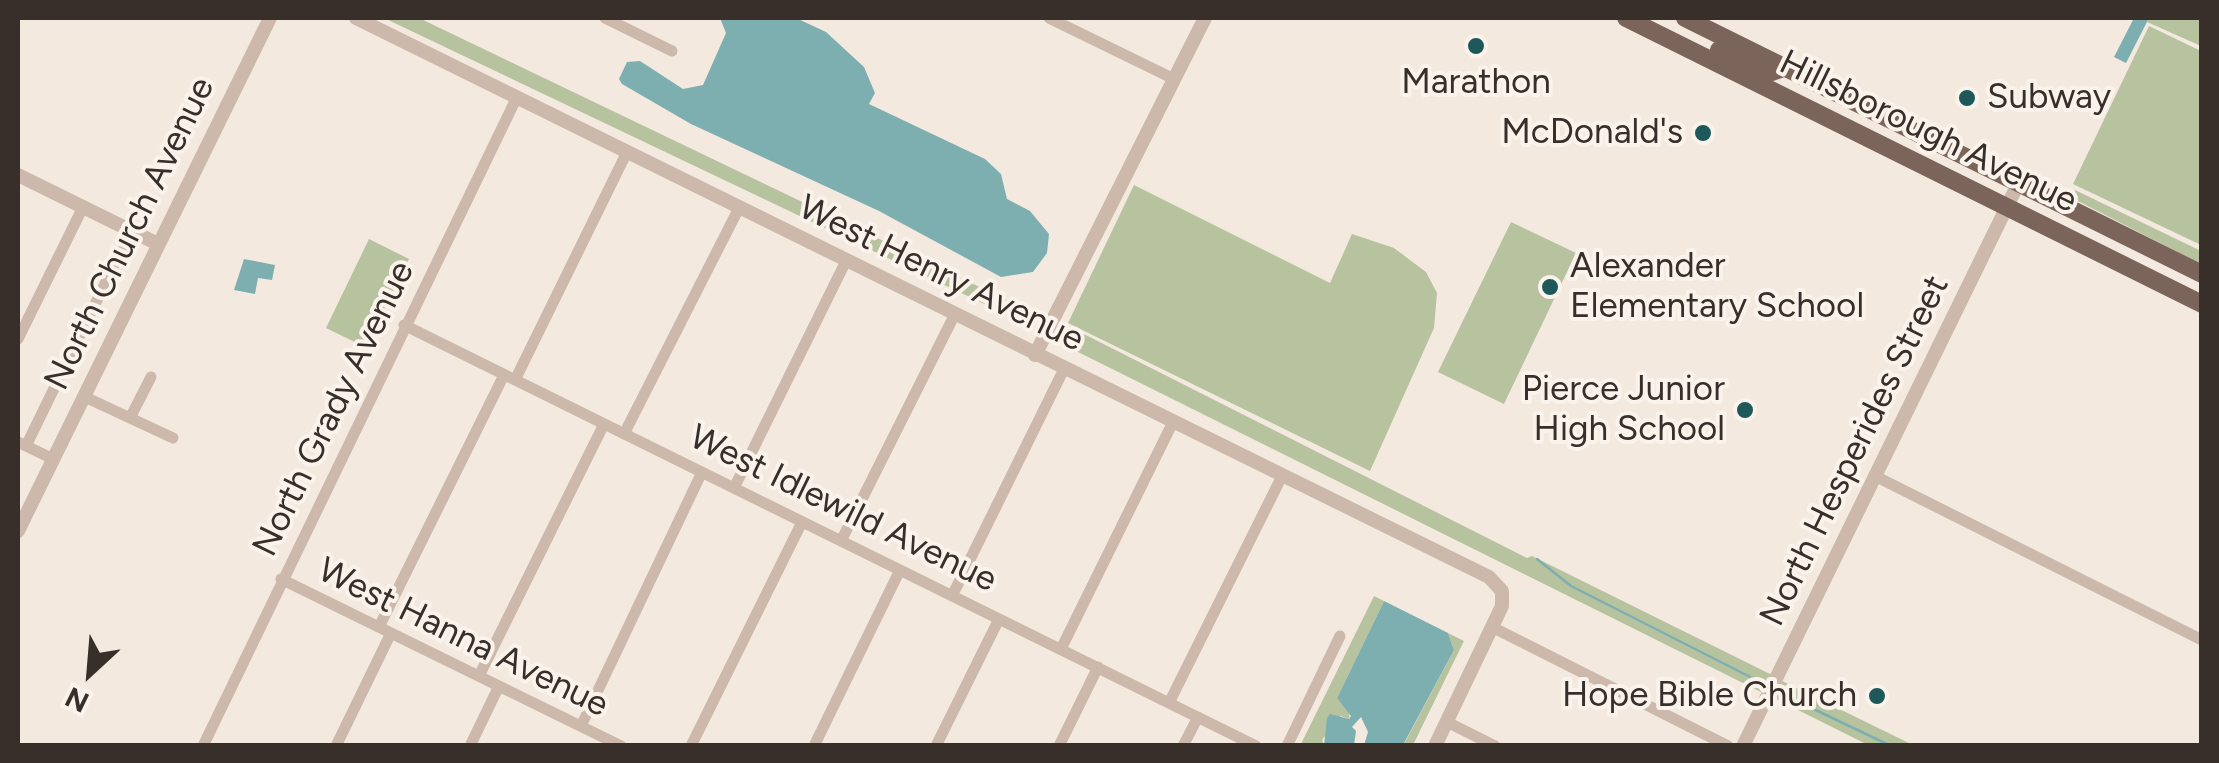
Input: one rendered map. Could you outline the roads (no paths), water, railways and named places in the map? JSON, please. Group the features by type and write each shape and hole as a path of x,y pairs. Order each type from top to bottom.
{"main road":[{"name":"Hillsborough Avenue","path":"1626,18 2202,304"},
{"path":"1685,18 1904,125"},
{"path":"1662,35 1689,36 1766,74 1786,67"},
{"path":"1792,100 1806,90 1872,122 1904,125"},
{"name":"Hillsborough Avenue","path":"1904,125 2202,274"}],"street":[{"name":"North Church Avenue","path":"18,531 270,18"},
{"name":"West Henry Avenue","path":"356,18 1489,577 1502,591 1502,606 1494,628"},
{"path":"604,18 672,51"},
{"path":"1049,18 1174,79"},
{"path":"1035,355 1205,18"},
{"name":"North Grady Avenue","path":"202,746 517,97"},
{"path":"336,746 385,630 627,152"},
{"path":"18,175 158,244"},
{"name":"North Hesperides Street","path":"1743,746 2018,182"},
{"path":"18,340 83,207"},
{"path":"624,434 739,208"},
{"path":"52,459 22,444 119,255 136,234"},
{"path":"734,488 846,261"},
{"path":"841,541 955,314"},
{"name":"West Idlewild Avenue","path":"404,326 1256,746"},
{"path":"952,596 1064,369"},
{"path":"130,418 151,377"},
{"path":"85,396 173,438"},
{"path":"1061,649 1173,422"},
{"path":"479,676 604,424"},
{"path":"581,726 702,472"},
{"path":"1169,703 1282,476"},
{"path":"1876,476 2202,640"},
{"path":"691,746 802,522"},
{"path":"814,746 900,570"},
{"name":"West Hanna Avenue","path":"281,579 607,742 622,746"},
{"path":"936,746 999,618"},
{"path":"1435,746 1494,628 1728,746"},
{"path":"1287,746 1340,636"},
{"path":"1059,746 1098,668"},
{"path":"470,746 499,686"},
{"path":"1184,746 1198,717"},
{"path":"1447,722 1495,746"}],"water":[{"path":"720,18 796,18 826,32 864,67 875,93 869,104 985,159 1001,174 1007,199 1030,211 1049,234 1047,253 1033,272 1001,277 879,211 691,124 622,84 619,79 627,62 640,61 683,89 703,85 726,33"},
{"path":"2134,18 2149,18 2126,63 2114,57"},
{"path":"244,259 275,265 272,280 258,278 255,294 234,290"},
{"path":"1384,601 1448,633 1454,650 1403,745 1364,745 1368,732 1361,717 1352,727 1356,731 1354,745 1324,745 1330,714 1349,719 1351,716 1337,698"}],"waterway":[{"path":"1537,559 1571,586 1766,685"},
{"path":"1778,692 1891,746"}],"place":[{"name":"Marathon","path":"1476,46"},
{"name":"Subway","path":"1967,98"},
{"name":"McDonald's","path":"1703,133"},
{"name":"Alexander Elementary School","path":"1550,287"},
{"name":"Pierce Junior High School","path":"1745,410"},
{"name":"Hope Bible Church","path":"1877,696"}]}
